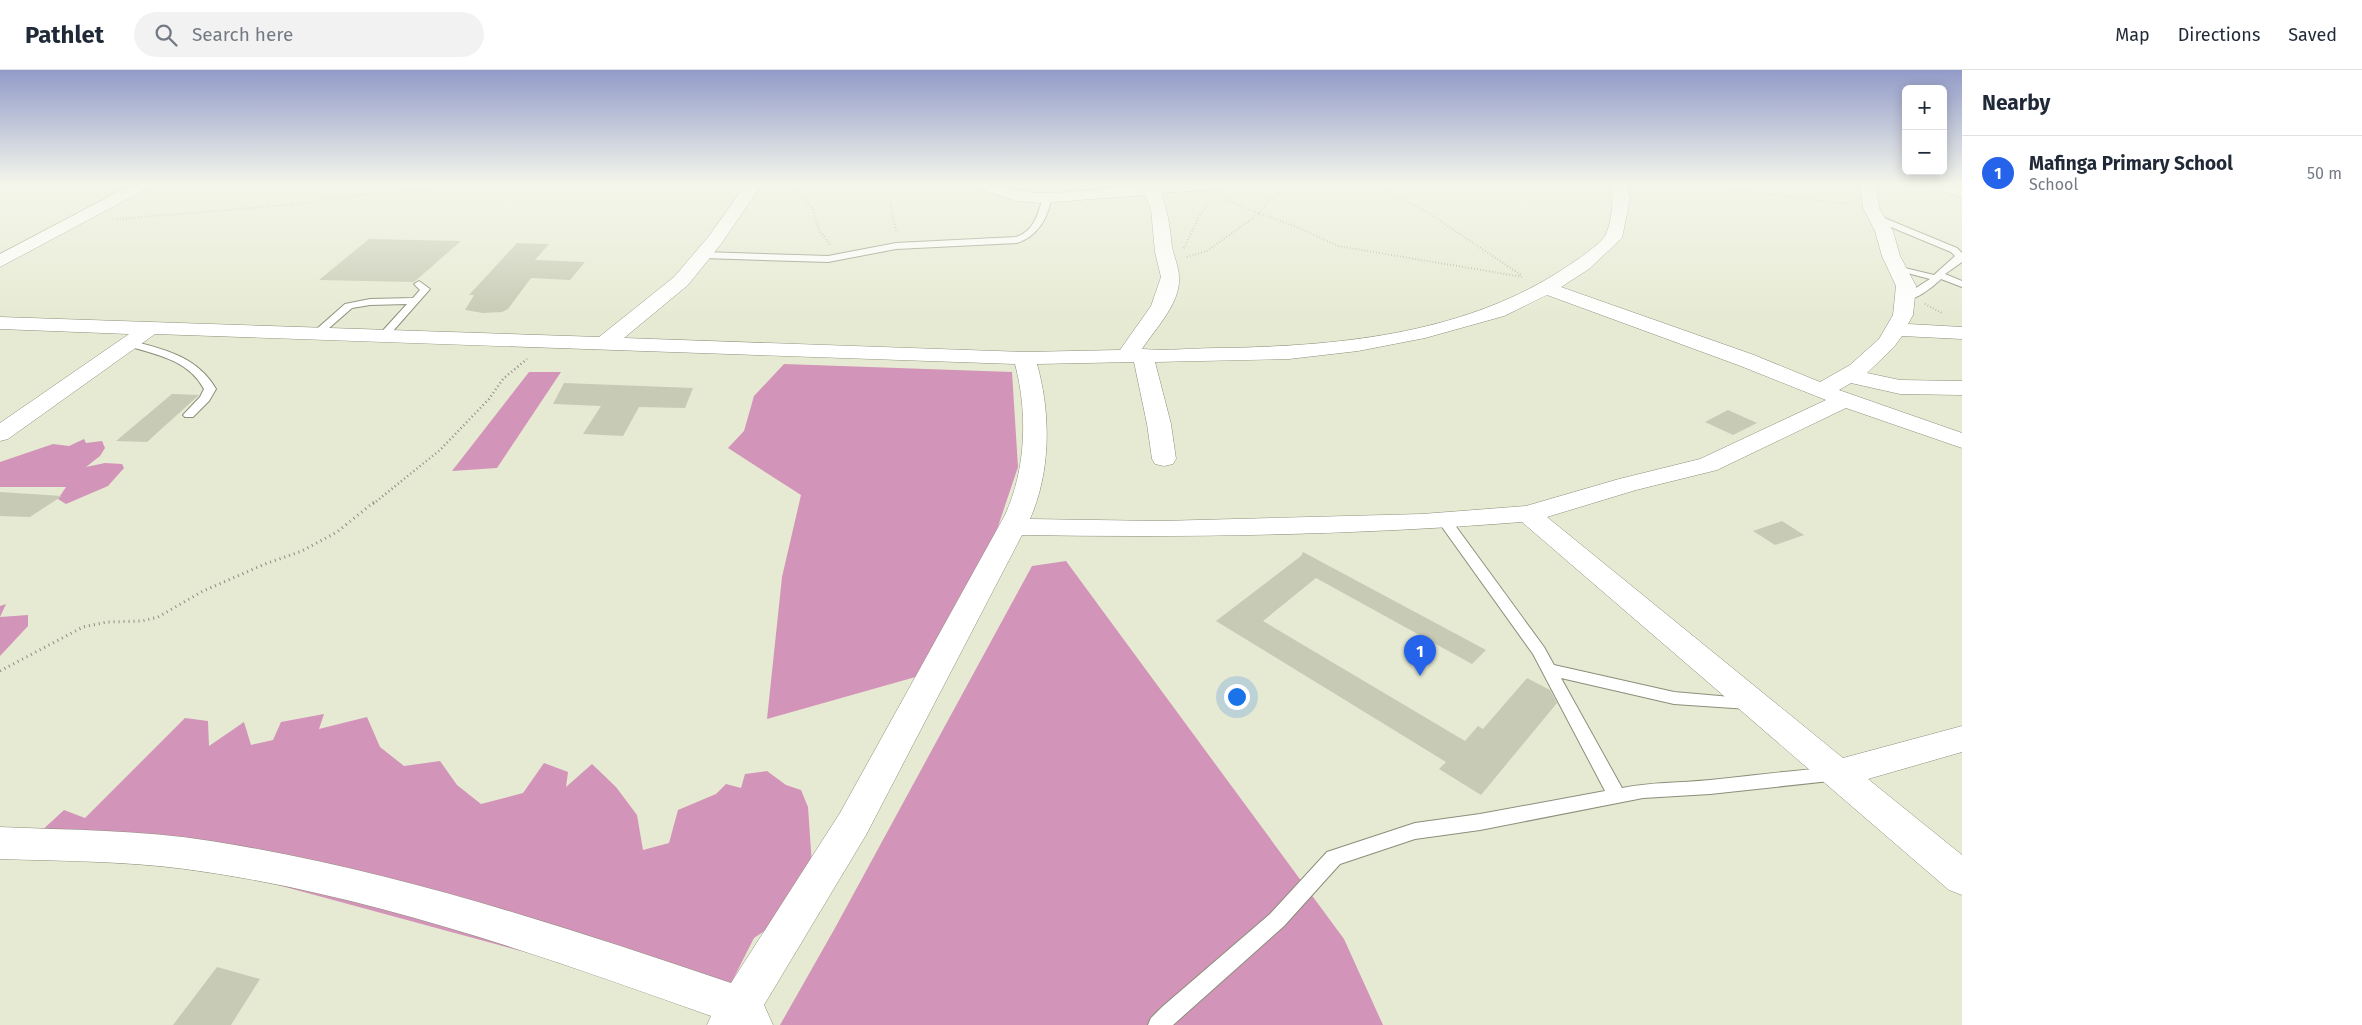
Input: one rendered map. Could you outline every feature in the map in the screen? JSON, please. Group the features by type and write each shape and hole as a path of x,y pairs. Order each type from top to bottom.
{"street":[{"path":"0,261 60,229"},
{"path":"605,343 681,281 722,229"},
{"path":"1161,229 1164,252 1174,266 1161,306 1135,355 1159,424 1164,459"},
{"path":"0,323 1024,358 1289,353 1358,345 1425,332 1497,312 1546,288 1582,265 1613,238 1615,229"},
{"path":"1014,528 1161,529 1444,520 1528,514 1628,484 1708,465 1847,388 1858,370 1887,343 1903,315 1908,297 1906,286 1895,267 1883,229"},
{"path":"1546,288 1746,360 1822,390 1926,386 1962,388"},
{"path":"0,434 149,329"},
{"path":"1896,329 1962,333"},
{"path":"0,843 78,845 209,857 342,882 523,933 740,1019 853,824 1014,528 1026,496 1032,462 1035,407 1030,375 1024,358"},
{"path":"1847,388 1962,441"},
{"path":"1528,514 1654,618 1751,703 1962,878"},
{"path":"1837,774 1962,739"}],"lane":[{"path":"703,255 828,259 901,246 1021,239 1026,237 1033,229"},
{"path":"1907,229 1958,253 1960,256 1959,260 1938,277 1908,297"},
{"path":"1895,267 1962,284"},
{"path":"382,337 425,289 419,284"},
{"path":"316,334 349,306 370,302 416,301"},
{"path":"128,343 179,358 207,381 210,389 205,399 189,415"},
{"path":"1444,520 1539,652 1617,796"},
{"path":"1548,669 1674,698 1751,703"},
{"path":"1159,1025 1169,1014 1277,920 1334,858 1415,831 1480,822 1643,791 1710,787 1778,778 1837,774"}],"path":[{"path":"819,229 839,257"},
{"path":"895,229 901,246"},
{"path":"1174,266 1194,229"},
{"path":"1174,266 1207,251 1238,229"},
{"path":"1296,229 1338,246 1524,277 1451,229"},
{"path":"1908,297 1946,316"},
{"path":"0,671 77,630 107,622 152,619 235,576 320,543 337,532 440,450 488,399 504,379 549,341"}],"shaded area":[{"path":"784,364 1012,372 1018,467 984,568 919,676 767,719 782,577 801,495 728,448 744,431 754,396"},
{"path":"529,372 561,372 497,468 452,471"},
{"path":"84,439 86,443 102,441 105,448 100,456 86,467 105,463 122,464 124,468 108,486 66,504 58,499 66,487 0,487 0,462 53,444 69,446"},
{"path":"1066,561 1344,939 1383,1025 780,1025 835,928 1032,566"},
{"path":"6,604 0,617 0,606"},
{"path":"28,615 28,626 0,656 0,617"},
{"path":"324,714 319,729 367,717 380,747 404,766 440,761 457,785 481,804 523,793 544,763 568,772 566,787 592,764 616,787 637,815 643,850 669,843 678,810 716,794 726,784 741,788 745,774 767,771 786,785 801,790 808,807 812,865 779,921 754,938 720,1005 215,868 25,846 64,810 85,818 185,718 208,721 209,746 244,722 251,745 273,740 281,722"}],"building":[{"path":"369,239 461,241 414,282 319,280"},
{"path":"517,243 549,244 535,260 585,262 570,280 531,278 508,309 502,312 483,313 465,310 474,295 469,295"},
{"path":"564,383 693,388 685,408 639,407 623,436 583,434 601,406 553,404"},
{"path":"172,394 199,395 147,442 116,441"},
{"path":"1728,410 1757,423 1733,435 1705,422"},
{"path":"0,492 62,496 30,517 0,516"},
{"path":"1782,521 1804,535 1775,545 1753,531"},
{"path":"1303,552 1486,650 1472,664 1316,578 1263,621 1465,741 1478,726 1483,729 1527,678 1550,690 1557,703 1481,795 1439,769 1446,762 1216,621 1301,556"},
{"path":"217,967 260,979 231,1025 173,1025"}],"place":[{"name":"Mafinga Primary School","path":"1420,676"}]}
